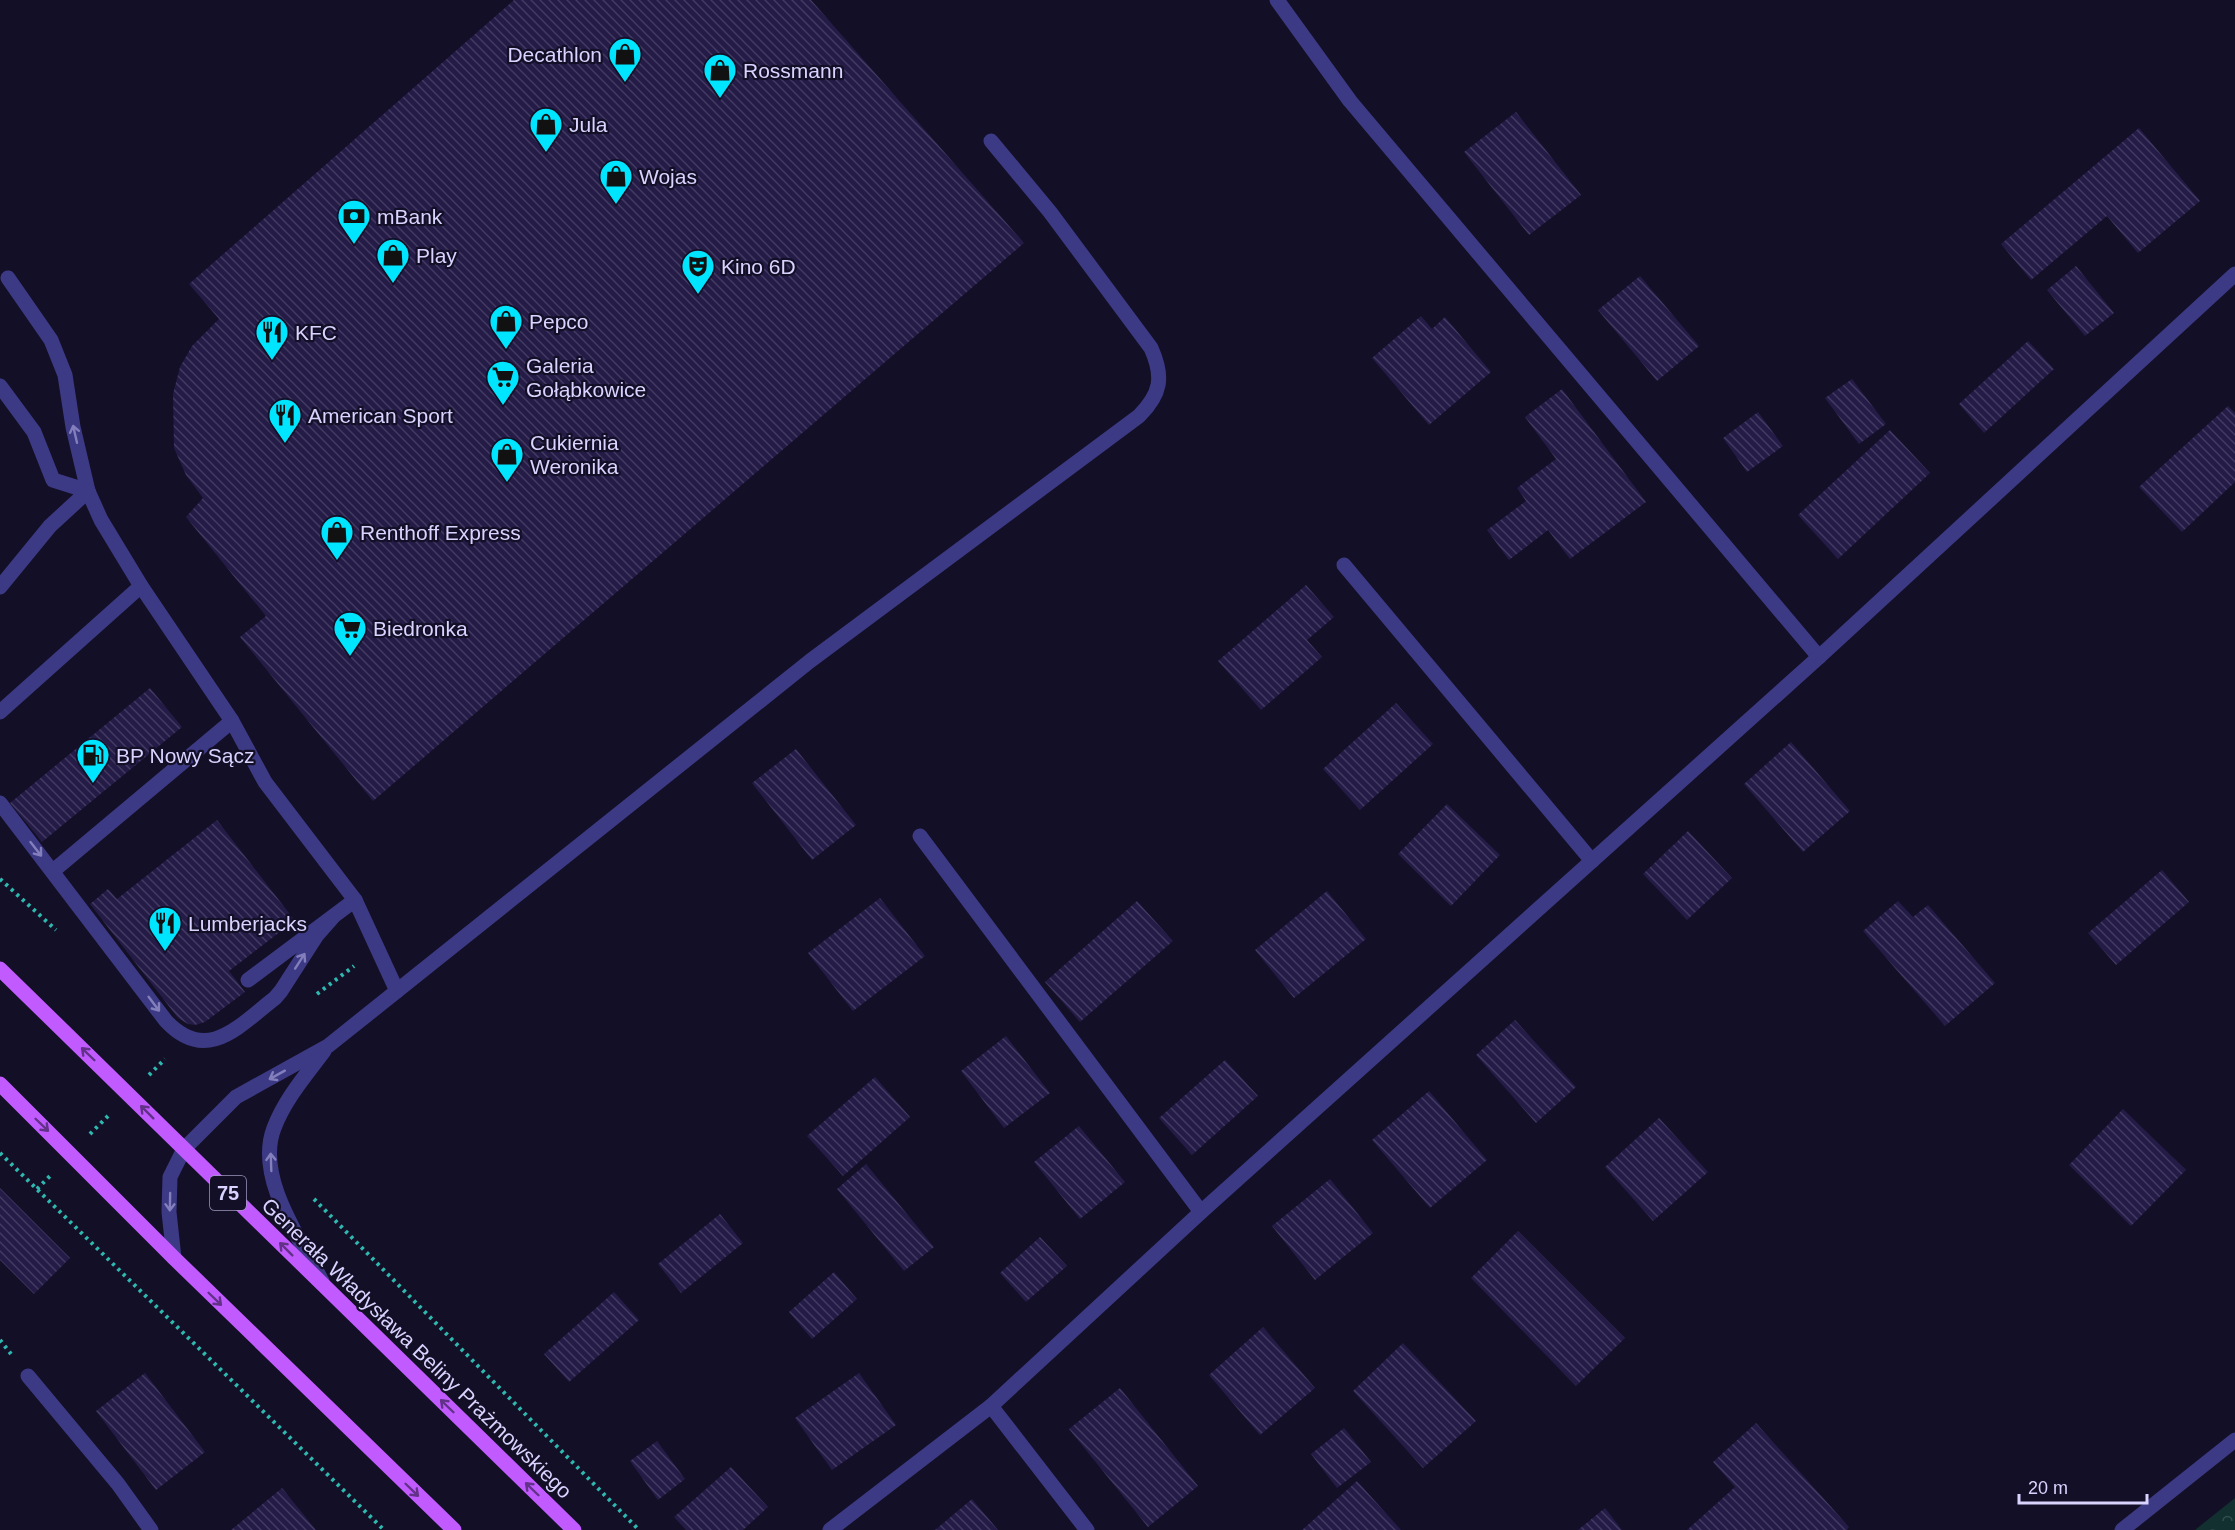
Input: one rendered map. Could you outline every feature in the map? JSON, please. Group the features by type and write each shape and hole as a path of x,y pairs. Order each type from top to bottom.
{"main road":[{"name":"Generała Władysława Beliny Prażmowskiego","path":"0,969 574,1530"},
{"path":"0,1084 174,1258 454,1530"}],"street":[{"path":"1277,0 1350,101 1819,657"},
{"path":"174,1258 169,1212 170,1177 184,1149 236,1097 328,1047 810,661 1139,416 1150,405 1158,390 1160,374 1151,348 1050,212 991,141"},
{"path":"830,1530 991,1406 1201,1212 1819,657 2235,274"},
{"path":"8,279 51,340 61,366 88,491 100,520 141,586 232,721 265,782 355,900 397,991"},
{"path":"0,386 34,432 53,480 88,491"},
{"path":"0,587 50,526 88,491"},
{"path":"1344,565 1592,861"},
{"path":"0,712 141,586"},
{"path":"53,871 232,721"},
{"path":"0,803 166,1021 182,1034 198,1041 224,1038 275,998 317,935 332,918"},
{"path":"920,836 1201,1212"},
{"path":"248,980 355,900"},
{"path":"327,1291 276,1195 269,1163 273,1130 286,1102 328,1047"},
{"path":"28,1376 118,1484 151,1530"},
{"path":"991,1406 1087,1530"},
{"path":"2122,1530 2235,1440"}],"path":[{"path":"147,1077 165,1059"},
{"path":"88,1137 114,1110"},
{"path":"0,1154 384,1530"},
{"path":"37,1189 54,1172"},
{"path":"309,1193 639,1530"}],"green space":[{"path":"2235,1498 2235,1530 2195,1530"}],"building":[{"name":"Galeria Gołąbkowice","path":"514,0 811,0 1024,243 373,801 240,637 266,616 186,517 203,498 186,475 174,448 173,394 180,367 192,346 219,319 189,284"},
{"path":"1516,112 1581,195 1529,235 1464,152"},
{"path":"2139,128 2200,201 2138,253 2107,216 2031,280 2001,244"},
{"path":"2076,266 2114,313 2085,336 2047,290"},
{"path":"1640,276 1699,346 1657,381 1598,310"},
{"path":"1421,316 1432,329 1445,317 1491,372 1429,425 1372,358"},
{"path":"2028,341 2054,369 1984,433 1959,404"},
{"path":"1852,379 1886,424 1859,444 1825,398"},
{"path":"1562,389 1646,502 1570,559 1548,530 1509,560 1487,530 1526,501 1517,488 1556,459 1525,417"},
{"path":"2228,406 2235,413 2235,482 2182,532 2139,487"},
{"path":"1758,412 1783,446 1747,472 1723,438"},
{"path":"1890,430 1930,473 1838,559 1798,515"},
{"path":"1306,585 1334,617 1307,640 1322,657 1261,710 1218,661"},
{"path":"150,688 182,727 42,842 10,803"},
{"path":"1396,703 1433,744 1360,810 1323,769"},
{"path":"1791,742 1850,811 1803,852 1744,784"},
{"path":"796,749 856,825 812,860 752,783"},
{"path":"1447,804 1500,855 1451,906 1398,854"},
{"path":"217,820 299,926 297,927 293,922 229,971 245,992 205,1022 195,1025 178,1018 90,904 108,889 117,899"},
{"path":"1688,831 1732,878 1687,920 1643,874"},
{"path":"2162,870 2189,902 2116,965 2088,933"},
{"path":"1327,891 1366,939 1294,998 1255,950"},
{"path":"880,898 925,956 853,1011 808,953"},
{"path":"1137,901 1173,941 1080,1022 1045,982"},
{"path":"1898,901 1913,917 1928,905 1995,983 1945,1026 1863,931"},
{"path":"1515,1020 1576,1087 1536,1123 1476,1055"},
{"path":"1006,1036 1050,1093 1004,1128 961,1071"},
{"path":"1225,1060 1258,1096 1192,1155 1159,1118"},
{"path":"875,1077 910,1117 843,1176 807,1136"},
{"path":"1429,1091 1487,1160 1430,1208 1372,1140"},
{"path":"2123,1109 2186,1170 2131,1226 2069,1165"},
{"path":"1659,1118 1708,1172 1653,1221 1605,1167"},
{"path":"1079,1126 1125,1182 1080,1219 1034,1162"},
{"path":"866,1164 934,1247 904,1271 837,1189"},
{"path":"1330,1179 1373,1233 1315,1280 1272,1226"},
{"path":"0,1188 70,1258 34,1294 0,1260"},
{"path":"720,1214 743,1243 681,1293 658,1264"},
{"path":"1518,1231 1625,1338 1576,1386 1471,1278"},
{"path":"1040,1237 1067,1266 1026,1302 1000,1273"},
{"path":"834,1272 857,1299 812,1339 789,1312"},
{"path":"614,1292 639,1320 569,1382 544,1354"},
{"path":"1263,1327 1315,1388 1260,1435 1209,1375"},
{"path":"1403,1343 1476,1421 1423,1468 1353,1391"},
{"path":"145,1373 205,1452 156,1490 96,1411"},
{"path":"859,1373 896,1425 832,1470 795,1418"},
{"path":"1120,1388 1198,1486 1148,1527 1069,1429"},
{"path":"1756,1423 1849,1527 1847,1530 1687,1530 1735,1487 1713,1462"},
{"path":"1344,1428 1371,1462 1337,1488 1311,1454"},
{"path":"657,1441 685,1479 658,1500 630,1461"},
{"path":"731,1467 768,1507 743,1530 686,1530 674,1517"},
{"path":"1357,1481 1401,1530 1302,1530"},
{"path":"282,1488 316,1530 231,1530"},
{"path":"972,1499 998,1530 935,1530"},
{"path":"1605,1508 1622,1530 1578,1530"}],"place":[{"name":"Decathlon","path":"625,83"},
{"name":"Rossmann","path":"720,99"},
{"name":"Jula","path":"546,153"},
{"name":"Wojas","path":"616,205"},
{"name":"mBank","path":"354,245"},
{"name":"Play","path":"393,284"},
{"name":"Kino 6D","path":"698,295"},
{"name":"Pepco","path":"506,350"},
{"name":"KFC","path":"272,361"},
{"name":"Galeria Gołąbkowice","path":"503,406"},
{"name":"American Sport","path":"285,444"},
{"name":"Cukiernia Weronika","path":"507,483"},
{"name":"Renthoff Express","path":"337,561"},
{"name":"Biedronka","path":"350,657"},
{"name":"BP Nowy Sącz","path":"93,784"},
{"name":"Lumberjacks","path":"165,952"}]}
